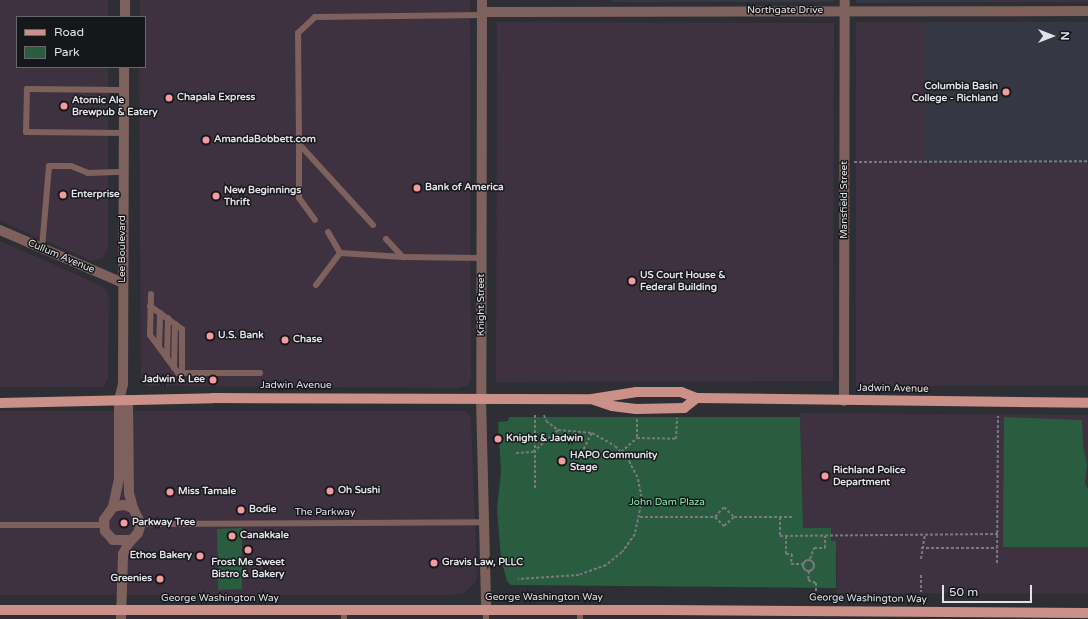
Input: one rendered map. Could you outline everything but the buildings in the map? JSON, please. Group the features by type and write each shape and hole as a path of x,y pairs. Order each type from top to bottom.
{"main road":[{"name":"Jadwin Avenue","path":"0,403 123,400 481,398 592,399 644,392 681,392 697,398 1088,403"},
{"name":"Jadwin Avenue","path":"592,399 612,406 636,409 684,408 697,398"},
{"name":"George Washington Way","path":"0,610 121,615 580,614 995,616 1088,613"}],"street":[{"path":"125,0 125,16"},
{"name":"Knight Street","path":"482,0 481,398 486,614"},
{"name":"Mansfield Street","path":"844,401 845,0"},
{"name":"Northgate Drive","path":"482,14 845,11 1088,11"},
{"name":"Lee Boulevard","path":"104,525 106,515 113,507 119,478 123,400 124,68"},
{"name":"Cullum Avenue","path":"0,230 123,283"},
{"name":"Lee Boulevard","path":"123,400 129,493 133,508 141,524"},
{"path":"113,507 123,505 133,508"},
{"path":"121,615 122,560 131,540 138,533 141,524"},
{"path":"104,525 113,540 131,540"}],"lane":[{"path":"315,220 299,198 298,33 315,17 482,14"},
{"path":"124,90 27,89 26,132 124,133"},
{"path":"299,144 373,225"},
{"path":"42,248 49,166 71,166 88,173 124,172"},
{"path":"328,232 340,253"},
{"path":"386,239 403,257"},
{"path":"340,253 403,257 482,258"},
{"path":"316,285 340,253"},
{"path":"151,294 150,335 178,373 260,373"},
{"path":"150,306 182,329 182,373"},
{"path":"159,347 160,313"},
{"path":"167,358 168,318"},
{"path":"174,368 175,324"},
{"name":"The Parkway","path":"141,524 484,522"},
{"path":"0,525 104,525"}],"path":[{"path":"845,162 1088,161"},
{"path":"636,409 637,438"},
{"path":"535,415 535,488"},
{"path":"518,579 580,575 597,570 615,559 630,543 640,517 642,500 638,479 622,452 592,433 558,430 546,421 544,415"},
{"path":"622,452 637,438 676,439 677,415"},
{"path":"997,563 998,416"},
{"path":"516,453 535,451 558,430"},
{"path":"579,458 592,433"},
{"path":"640,517 715,516 724,507 734,517"},
{"path":"715,516 724,526 734,517 792,516"},
{"path":"780,516 780,536 998,534"},
{"path":"921,559 925,534"},
{"path":"786,536 786,554 792,554 792,564 803,564 810,559 814,548 825,548 825,536"},
{"path":"922,548 997,548"},
{"path":"810,559 814,566 809,570 808,580 816,583 816,592"},
{"path":"803,564 804,568 809,570"},
{"path":"921,575 921,592"}],"shaded area":[{"path":"0,0 108,0 108,16 16,16 16,68 108,68 108,249 102,259 92,261 0,221"},
{"path":"140,0 470,0 471,378 468,385 459,388 148,386 141,382 139,68 146,68 146,16 140,16"},
{"path":"611,0 834,0 834,2 611,2"},
{"path":"856,0 992,0 992,2 856,3"},
{"path":"992,0 1088,0 1088,2 992,2"},
{"path":"497,22 834,23 833,381 496,382"},
{"path":"856,22 923,22 923,163 1088,164 1088,386 856,386"},
{"name":"Columbia Basin College - Richland","path":"923,22 1088,22 1088,164 923,163"},
{"path":"0,241 100,285 107,291 109,298 108,378 104,387 0,387"},
{"path":"0,411 465,411 471,417 477,576 475,583 464,593 452,595 0,595"},
{"path":"800,413 1088,415 1088,594 837,593 836,542 831,541 830,528 803,529"}],"green space":[{"name":"John Dam Plaza","path":"509,417 800,417 803,528 831,528 831,541 836,541 836,588 511,585 507,581 501,559 497,509 501,472 498,422 508,421"},
{"path":"1004,417 1082,420 1083,445 1087,464 1085,483 1088,490 1088,547 1003,547"},
{"path":"242,528 242,589 218,590 217,529"}],"place":[{"name":"Columbia Basin College - Richland","path":"1006,92"},
{"name":"Chapala Express","path":"169,98"},
{"name":"Atomic Ale Brewpub & Eatery","path":"64,106"},
{"name":"AmandaBobbett.com","path":"206,140"},
{"name":"Bank of America","path":"417,188"},
{"name":"Enterprise","path":"63,195"},
{"name":"New Beginnings Thrift","path":"216,196"},
{"name":"US Court House & Federal Building","path":"632,281"},
{"name":"U.S. Bank","path":"210,336"},
{"name":"Chase","path":"285,340"},
{"name":"Jadwin & Lee","path":"213,380"},
{"name":"Knight & Jadwin","path":"498,439"},
{"name":"HAPO Community Stage","path":"562,461"},
{"name":"Richland Police Department","path":"825,476"},
{"name":"Oh Sushi","path":"330,491"},
{"name":"Miss Tamale","path":"170,492"},
{"name":"Bodie","path":"241,510"},
{"name":"Parkway Tree","path":"124,523"},
{"name":"Canakkale","path":"232,536"},
{"name":"Frost Me Sweet Bistro & Bakery","path":"248,550"},
{"name":"Ethos Bakery","path":"200,556"},
{"name":"Gravis Law, PLLC","path":"434,563"},
{"name":"Greenies","path":"160,579"}]}
